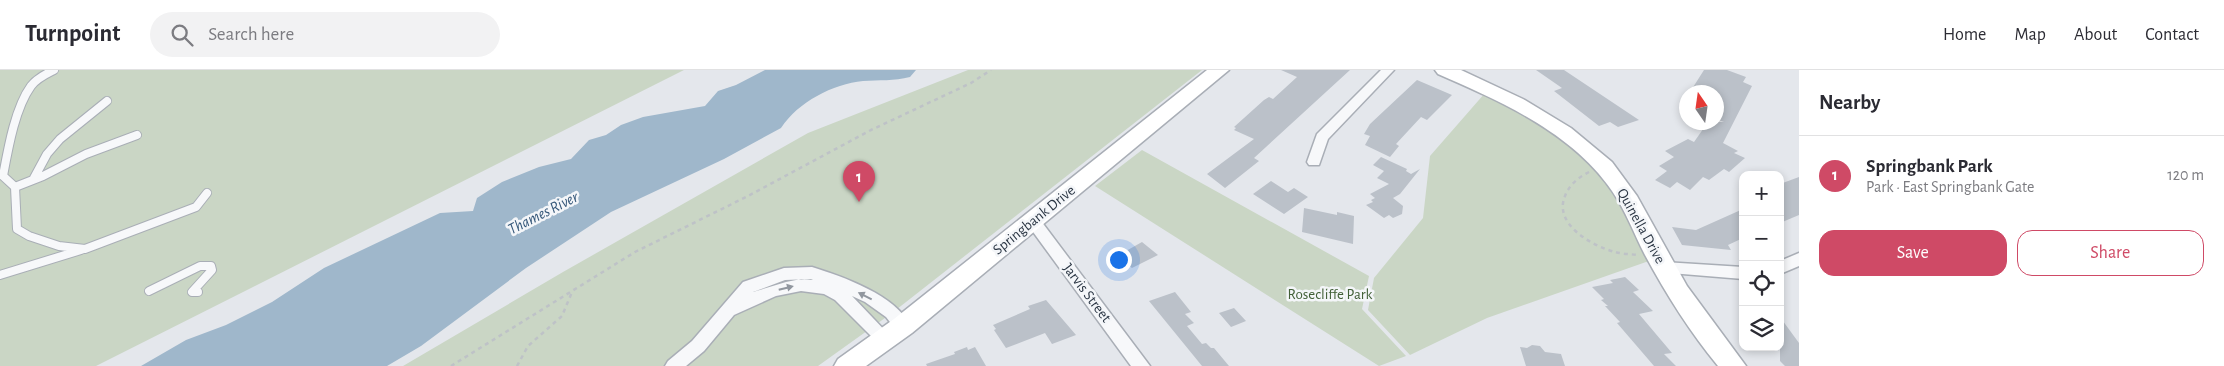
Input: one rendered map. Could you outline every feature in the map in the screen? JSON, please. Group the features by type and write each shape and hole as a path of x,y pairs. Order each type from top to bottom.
{"main road":[{"name":"Springbank Drive","path":"847,366 894,332 1219,70"},
{"name":"Quinella Drive","path":"1445,70 1522,105 1591,154 1619,186 1661,263 1701,324 1733,366"}],"street":[{"path":"1314,162 1322,137 1388,70"},
{"name":"Jarvis Street","path":"1032,221 1141,366"},
{"path":"1784,266 1799,259"},
{"path":"1661,263 1739,273"},
{"path":"674,366 698,346 749,286 784,274 812,273 871,298 892,313 894,332"},
{"path":"725,314 759,295 795,286 822,286 841,295 894,332"}],"lane":[{"path":"54,70 42,76 32,85 26,96 2,174 15,187 14,200 18,229 29,236 59,246 85,249"},
{"path":"31,181 38,174 43,161 56,144 107,101"},
{"path":"15,187 86,154 137,135"},
{"path":"0,275 85,249 196,207 206,193"},
{"path":"149,290 200,266 211,266 212,270 192,292 198,292"}],"path":[{"path":"451,366 635,252 748,196 871,130 971,83 991,70"},
{"path":"1600,164 1582,175 1571,185 1564,196 1561,208 1562,214 1577,232 1602,247 1661,263"},
{"path":"518,366 528,346 562,316 573,291"}],"green space":[{"path":"0,70 684,70 96,366 0,366"},
{"path":"968,70 1202,70 892,313 818,366 403,366 563,272 808,133"},
{"name":"Rosecliffe Park","path":"1485,93 1513,106 1573,145 1606,181 1653,263 1646,262 1487,318 1410,355 1368,310 1374,278 1423,218 1430,156"},
{"name":"Rosecliffe Park","path":"1142,150 1369,276 1362,309 1406,356 1379,366 1095,186"}],"water":[{"name":"Thames River","path":"765,70 916,70 910,77 852,83 828,90 817,96 797,110 781,128 724,159 611,212 526,268 421,346 387,366 141,366 186,340 226,325 272,302 324,268 440,213 473,211 477,198 502,182 539,167 571,159 589,140 606,135 621,125 643,117 705,106 718,91 736,85"}],"building":[{"path":"1281,70 1350,70 1254,158 1259,161 1225,188 1207,174 1254,139 1234,130 1236,128 1234,127 1264,100 1269,97 1273,99 1297,77"},
{"path":"1536,70 1564,70 1639,120 1618,127 1610,122 1599,126 1554,91 1562,88"},
{"path":"1704,70 1727,70 1746,77 1743,82 1752,86 1723,143 1738,151 1734,153 1745,158 1729,172 1724,169 1709,180 1703,177 1690,190 1677,182 1670,188 1655,180 1667,171 1659,166 1674,157 1665,151 1688,139 1694,142 1702,130 1724,130 1724,85 1694,85"},
{"path":"1417,80 1452,95 1427,120 1421,117 1396,144 1399,146 1390,157 1365,145 1370,136 1364,134 1370,124"},
{"path":"1381,157 1407,169 1406,171 1411,174 1420,169 1400,194 1393,198 1403,206 1402,214 1393,218 1389,215 1384,218 1366,205 1373,202 1371,200 1375,198 1370,194 1389,184 1377,178 1384,171 1373,165"},
{"path":"1799,177 1799,215 1784,221 1784,216 1784,183"},
{"path":"1271,181 1288,192 1294,188 1308,197 1284,214 1253,194"},
{"path":"1304,208 1337,215 1337,212 1354,216 1353,244 1302,232"},
{"path":"1739,211 1739,240 1728,245 1731,250 1682,245 1672,227 1696,230"},
{"path":"1142,242 1158,255 1132,268 1117,256"},
{"path":"1625,277 1639,290 1633,292 1653,311 1639,314 1672,353 1664,354 1676,366 1654,366 1617,323 1620,322 1605,306 1608,306 1601,300 1604,299 1592,287 1613,283 1610,280"},
{"path":"1175,292 1191,312 1185,314 1194,323 1187,326 1202,344 1206,343 1211,348 1214,348 1229,366 1202,366 1149,301"},
{"path":"1046,300 1076,335 1052,344 1045,333 1006,348 994,330 996,329 993,325 1030,309 1028,306"},
{"path":"1234,308 1246,321 1231,327 1219,313"},
{"path":"1784,322 1799,343 1799,366 1785,366 1780,361 1780,351 1784,351"},
{"path":"1532,345 1540,346 1545,352 1561,354 1565,366 1526,366 1520,347 1527,348"},
{"path":"967,347 968,350 975,347 986,366 927,366 926,364 955,354 954,352"}],"place":[{"name":"Springbank Park","path":"859,202"}]}
